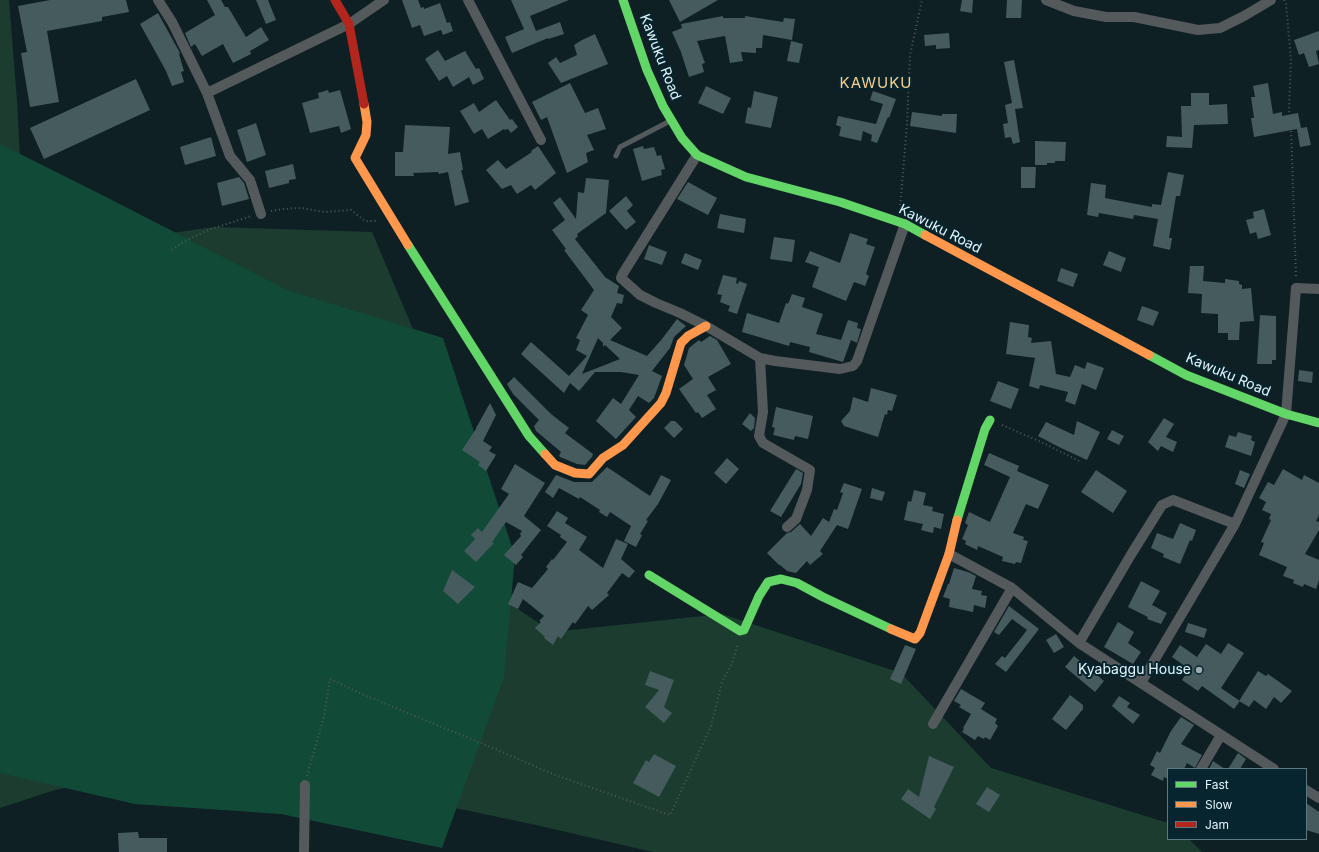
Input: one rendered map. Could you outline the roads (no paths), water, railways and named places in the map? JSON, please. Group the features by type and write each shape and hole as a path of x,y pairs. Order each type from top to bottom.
{"street":[{"path":"158,0 172,22 207,93 230,156 250,180 261,214"},
{"path":"335,0 349,24 367,122 366,135 355,158 389,216 529,436 554,465 575,473 587,474 592,472 603,458 623,445 661,403 666,393 681,343 688,336 706,326"},
{"path":"207,93 349,24 384,0"},
{"path":"468,0 541,140"},
{"name":"Kawuku Road","path":"623,0 647,70 663,106 682,138 697,155 746,177 840,202 902,223 1186,375 1286,414 1319,423"},
{"path":"1046,0 1074,11 1106,17 1134,17 1198,30 1220,28 1271,0"},
{"path":"697,155 621,276 640,295 706,326 760,358 840,369 853,366 857,361 902,223"},
{"path":"1141,683 1235,524 1286,414 1296,288 1319,289"},
{"path":"760,358 763,412 760,436 763,443 810,470 807,490 796,519 787,527"},
{"path":"649,575 736,630 740,631 744,630 759,596 768,582 781,579 797,583 823,597 915,639 920,633 949,554 960,508 985,429 990,420"},
{"path":"1079,643 1162,505 1173,500 1235,524"},
{"path":"949,554 1012,588 1079,643 1272,768"},
{"path":"933,724 1012,588"},
{"path":"1202,768 1221,735"},
{"path":"304,852 305,784"},
{"path":"1307,791 1319,798"}],"lane":[{"path":"616,156 620,147 671,120"}],"place":[{"name":"Kyabaggu House","path":"1199,670"}],"district":[{"name":"KAWUKU","path":"876,83"}]}
